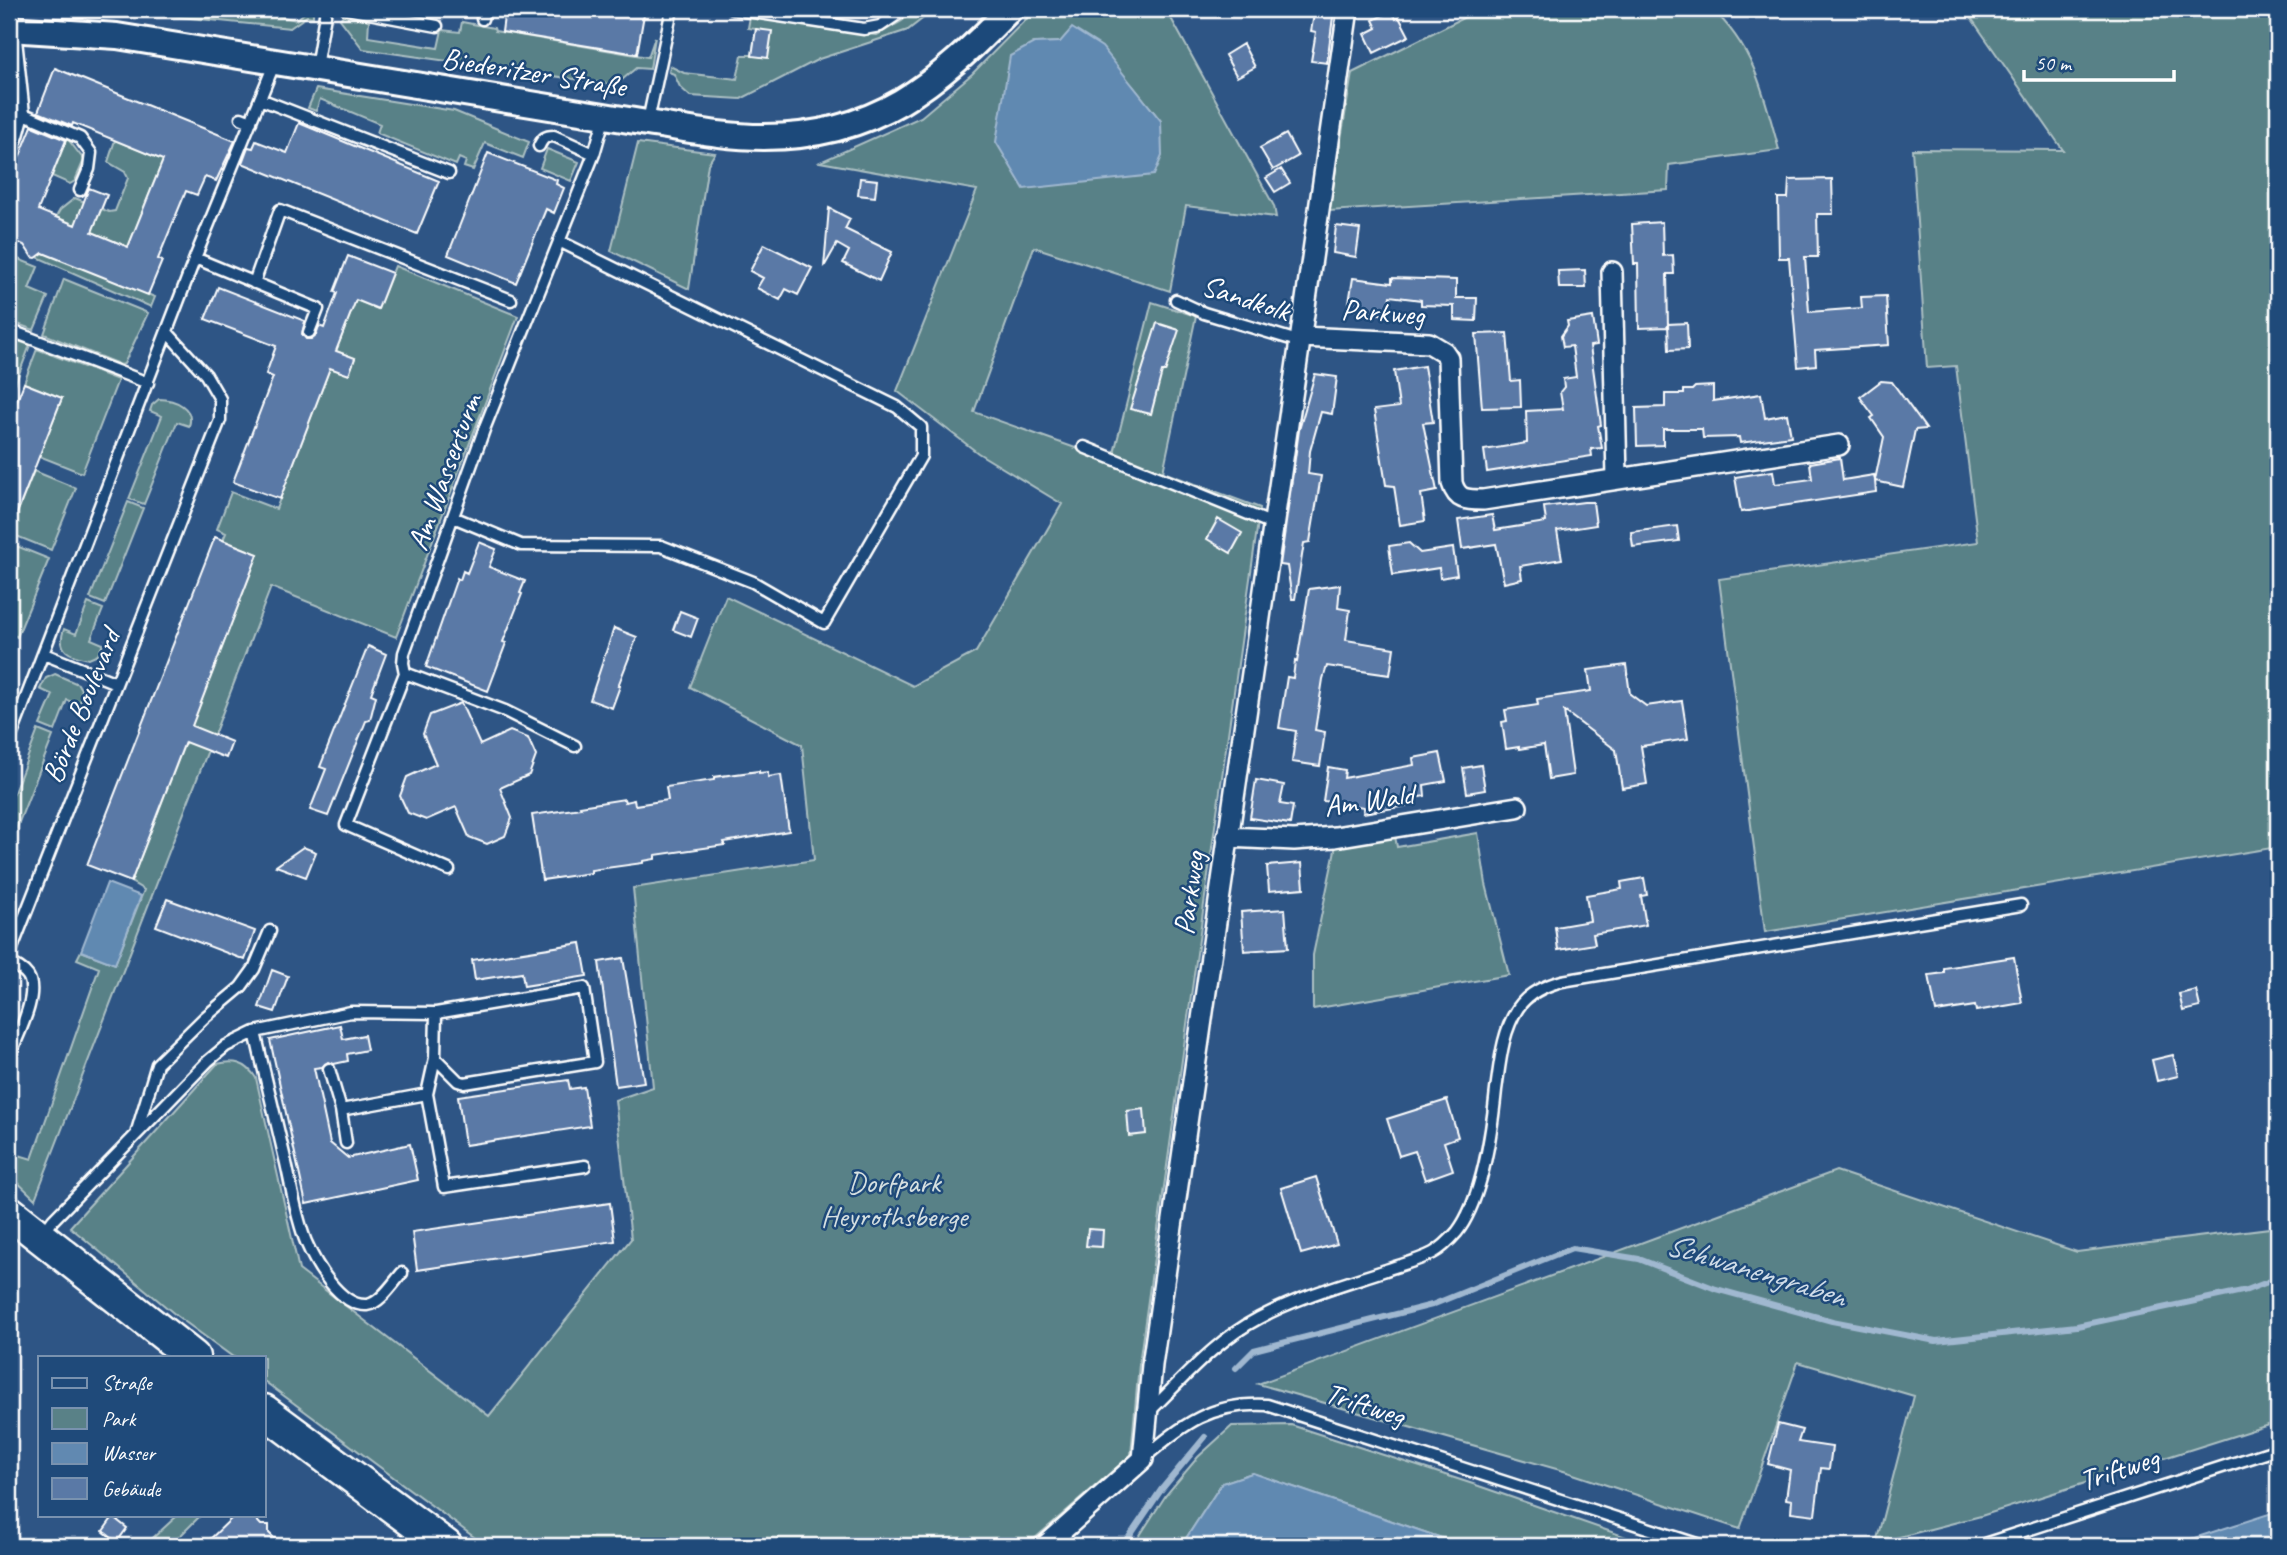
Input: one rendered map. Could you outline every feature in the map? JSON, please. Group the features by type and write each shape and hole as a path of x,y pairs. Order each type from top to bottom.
{"main road":[{"path":"9,1212 193,1356"},
{"path":"266,1411 446,1546"}],"street":[{"name":"Biederitzer Straße","path":"12,29 117,36 605,116 650,114 729,135 762,138 841,128 896,104 929,85 1010,9"},
{"name":"Parkweg","path":"1143,1459 1152,1365 1348,9"},
{"path":"1612,272 1616,478"},
{"name":"Parkweg","path":"1302,340 1429,343 1444,352 1448,367 1452,483 1460,498 1468,500 1483,500 1839,445"},
{"name":"Am Wald","path":"1227,837 1335,837 1517,807"},
{"name":"Triftweg","path":"1045,1546 1143,1459"}],"lane":[{"path":"347,9 437,26"},
{"path":"650,114 672,9"},
{"path":"733,9 767,11 864,29 880,26 905,9"},
{"path":"316,68 325,13"},
{"path":"9,159 24,114 22,84 12,29"},
{"path":"9,743 237,154 246,120 260,99 276,61"},
{"path":"260,99 449,173"},
{"path":"24,114 80,138 91,153 89,169 80,190"},
{"name":"Am Wasserturm","path":"449,870 346,825 405,673 402,663 404,653 485,428 594,153 605,116"},
{"path":"539,146 543,139 554,136 594,153"},
{"path":"254,283 280,210 510,300"},
{"path":"453,517 521,545 661,546 753,582 824,623 921,456 921,427 897,407 559,241"},
{"path":"195,258 318,309 309,332"},
{"name":"Sandkolk","path":"1176,300 1204,313 1302,340"},
{"path":"9,330 148,383"},
{"name":"Börde Boulevard","path":"9,956 220,420 220,399 206,375 167,332"},
{"path":"1084,447 1272,524"},
{"path":"44,654 116,683"},
{"path":"405,673 505,711 575,746"},
{"path":"1147,1413 1208,1352 1237,1330 1313,1294 1432,1254 1449,1241 1463,1223 1480,1177 1493,1121 1503,1043 1519,1006 1538,990 1562,981 2021,905"},
{"path":"135,1135 158,1064 249,978 270,931"},
{"path":"9,963 28,976 32,987 32,998 9,1058"},
{"path":"40,1237 53,1220 208,1061 226,1046 255,1032 351,1012 436,1013 584,988 595,1062 465,1083 458,1082 435,1058"},
{"path":"436,1013 435,1058 427,1094 444,1186 585,1166"},
{"path":"255,1032 299,1223 314,1258 333,1287 360,1304 376,1301 402,1273"},
{"path":"329,1069 341,1110 346,1143"},
{"path":"341,1110 427,1094"},
{"name":"Triftweg","path":"1143,1459 1186,1423 1229,1407 1267,1405 1703,1546"},
{"name":"Triftweg","path":"1978,1546 2278,1449"}],"green space":[{"path":"101,9 275,9 273,12 279,16 296,20 308,10 313,12 313,17 307,16 290,28"},
{"path":"915,9 935,9 908,30 819,59 741,99 690,96 680,87 674,74 669,72 670,66 684,73 737,79 742,55 752,55 756,29 748,28 750,17 877,35 902,21"},
{"name":"Dorfpark Heyrothsberge","path":"1036,9 1166,9 1274,206 1276,217 1186,206 1170,291 1034,247 974,412 1112,461 1152,302 1196,316 1163,472 1260,508 1139,1364 1131,1455 1026,1546 486,1546 266,1382 266,1356 232,1356 177,1316 70,1227 217,1064 234,1062 244,1065 256,1078 299,1270 489,1416 631,1239 615,1100 653,1087 633,888 814,860 802,745 690,687 726,596 913,686 976,652 1062,504 978,453 897,391 977,190 820,162 921,117 972,74","holes":["1060,42 1132,85 1161,121 1034,43"]},
{"path":"1481,9 1712,9 1727,24 1748,57 1763,92 1779,150 1669,165 1668,190 1329,211 1352,73"},
{"path":"1965,9 2278,9 2278,847 1765,932 1719,579 1978,542 1956,366 1927,368 1912,149 2063,150"},
{"path":"344,14 369,20 368,37 438,48 442,30 460,32 462,22 494,28 495,31 648,57 655,37 650,69 636,68 616,85 363,49 340,19"},
{"path":"316,89 454,111 529,142 523,158 485,143 473,170 464,167 466,161 459,158 456,165 377,133 380,124 320,99 316,111 308,108"},
{"path":"67,138 84,160 75,181 70,184 52,176"},
{"path":"115,140 163,160 128,247 56,217 60,210 75,198 109,212 115,211 128,178 125,172 108,162"},
{"path":"638,143 715,153 708,164 689,289 611,251"},
{"path":"547,149 579,162 571,181 540,168"},
{"path":"42,252 155,297 151,307 37,257"},
{"path":"13,257 38,267 29,289 48,297 34,330 9,321 9,269"},
{"path":"395,266 518,316 396,637 271,587 35,1199 9,1174 9,1152 32,1159 99,968 77,959 81,951 115,964 144,890 131,882 258,554 223,540 226,533 217,529 231,492 276,509 330,368 349,374 355,358 336,351 356,300 378,309"},
{"path":"64,279 148,313 124,364 44,334"},
{"path":"9,338 30,345 9,400"},
{"path":"37,349 118,380 82,473 39,456 62,398 24,383"},
{"path":"159,399 182,406 189,414 190,420 189,426 177,422 144,504 129,499 162,416 150,411"},
{"path":"34,471 76,488 51,550 9,533"},
{"path":"128,502 143,508 105,604 90,598"},
{"path":"9,543 49,559 17,637 9,633"},
{"path":"88,603 103,609 91,639 103,644 98,655 89,659 71,654 62,643 64,629 76,634"},
{"path":"55,674 78,684 83,693 79,705 67,700 55,731 40,725 53,695 40,689 46,678"},
{"path":"38,730 53,736 15,832 9,829 9,806"},
{"path":"1478,833 1486,884 1509,975 1313,1009 1313,955 1336,845 1395,836 1397,847"},
{"path":"1836,1171 2077,1252 2278,1227 2278,1422 1981,1516 1876,1543 1914,1396 1798,1362 1740,1529 1567,1472 1258,1384"},
{"path":"1291,1425 1652,1546 1465,1546 1252,1473 1222,1483 1181,1546 1133,1546 1166,1495 1198,1457 1232,1426"},
{"path":"177,1516 200,1516 170,1546 144,1546"}],"water":[{"path":"1072,28 1102,47 1161,121 1162,156 1154,175 1024,189 996,142 1010,56 1034,43 1060,42"},
{"path":"107,883 141,896 115,964 81,951"},
{"path":"1252,1473 1465,1546 1181,1546 1222,1483"},
{"path":"2278,1511 2278,1546 2185,1546 2185,1541"}],"building":[{"path":"505,9 645,9 637,54 502,32"},
{"path":"1315,9 1334,9 1327,63 1311,61 1316,32 1311,31"},
{"path":"1392,11 1396,19 1399,17 1409,36 1374,53 1365,34 1377,28 1373,20"},
{"path":"756,29 772,31 768,58 752,56"},
{"path":"1243,44 1255,67 1237,77 1225,55"},
{"path":"55,68 235,141 216,181 205,177 197,195 186,191 158,259 162,261 148,295 43,253 36,258 32,257 24,245 9,239 9,183 32,126 66,140 38,210 75,225 89,188 107,195 92,232 128,247 163,160 73,123 72,126 38,112"},
{"path":"299,123 439,181 417,234 242,163 248,147 253,148 256,141 287,153"},
{"path":"1286,134 1298,156 1273,170 1260,148"},
{"path":"488,153 557,180 556,184 564,188 554,213 546,209 516,283 448,255"},
{"path":"1281,169 1290,183 1275,192 1266,178"},
{"path":"860,178 877,180 875,197 858,195"},
{"path":"1832,179 1833,214 1817,214 1818,257 1805,257 1809,312 1862,308 1861,297 1886,296 1889,345 1815,350 1816,365 1798,367 1789,258 1779,258 1778,198 1788,198 1789,180"},
{"path":"829,208 850,219 845,229 892,252 879,281 843,263 849,251 837,244 824,267"},
{"path":"1662,222 1663,256 1673,255 1674,274 1667,274 1668,327 1639,328 1638,264 1634,264 1632,224"},
{"path":"1336,226 1360,229 1356,257 1333,253"},
{"path":"764,244 812,268 798,295 786,289 780,300 757,288 763,278 750,271"},
{"path":"348,256 392,273 378,309 356,300 336,351 355,358 349,375 330,368 280,499 233,482 273,377 266,374 276,346 205,319 218,287 305,321 302,334 306,339 311,339 316,335 319,326 324,328"},
{"path":"1585,270 1586,288 1559,288 1558,271"},
{"path":"1353,278 1392,283 1392,278 1456,280 1456,298 1477,298 1476,321 1454,320 1454,306 1421,305 1421,300 1390,296 1387,315 1348,309"},
{"path":"1593,317 1597,345 1590,346 1602,448 1591,449 1592,456 1487,472 1484,450 1527,443 1526,411 1563,409 1560,392 1564,387 1563,379 1576,377 1572,346 1563,347 1561,336 1568,326 1567,321"},
{"path":"1157,323 1179,330 1165,372 1162,372 1151,414 1130,409"},
{"path":"1687,323 1688,349 1669,350 1668,324"},
{"path":"1507,333 1511,381 1520,380 1521,407 1482,408 1476,334"},
{"path":"1424,366 1433,422 1423,423 1437,491 1421,494 1425,521 1400,525 1394,486 1386,485 1374,410 1399,407 1394,371"},
{"path":"1315,374 1337,377 1332,414 1321,412 1310,451 1308,474 1321,476 1310,542 1304,543 1295,599 1292,599 1287,566 1280,565 1299,430"},
{"path":"1881,381 1892,382 1926,429 1915,430 1903,487 1875,481 1876,492 1741,512 1735,477 1773,471 1775,484 1812,479 1810,463 1840,458 1843,480 1874,475 1875,480 1884,437 1871,418 1874,416 1860,397"},
{"path":"24,383 62,398 10,531 9,421"},
{"path":"1713,386 1713,401 1761,394 1765,418 1787,414 1791,436 1740,443 1739,437 1703,438 1702,429 1663,429 1663,445 1637,446 1636,408 1665,407 1665,394 1684,394 1684,390"},
{"path":"1593,502 1596,525 1557,531 1562,559 1520,566 1522,579 1504,583 1496,544 1462,549 1458,520 1492,515 1495,530 1546,522 1544,507"},
{"path":"1218,519 1242,533 1231,553 1207,539"},
{"path":"1677,526 1679,541 1633,547 1631,532"},
{"path":"215,537 258,554 192,726 232,742 226,758 185,742 131,882 87,865"},
{"path":"479,542 496,549 489,567 525,581 488,691 426,667 457,578 460,580 463,571 467,573"},
{"path":"1409,543 1420,553 1453,548 1457,575 1440,578 1439,568 1393,575 1389,546"},
{"path":"1340,585 1338,608 1350,610 1346,640 1394,648 1390,675 1327,666 1315,730 1325,732 1320,766 1292,762 1296,731 1279,728 1287,677 1293,678 1295,661 1297,662 1309,589"},
{"path":"680,611 698,618 691,637 673,630"},
{"path":"614,628 637,637 612,708 590,700"},
{"path":"368,646 386,654 371,694 376,696 370,720 366,721 328,816 310,810 326,769 320,767"},
{"path":"1626,665 1630,694 1646,706 1682,701 1688,739 1641,746 1647,784 1622,788 1616,750 1564,711 1573,775 1549,779 1544,745 1506,749 1502,722 1507,721 1505,710 1538,705 1537,699 1591,691 1588,670"},
{"path":"461,703 480,745 510,731 528,738 536,756 529,775 500,788 512,818 505,836 487,844 469,837 456,807 426,820 408,813 400,796 407,777 436,764 423,734 430,715"},
{"path":"1440,753 1446,781 1424,785 1425,796 1404,800 1406,806 1363,813 1364,807 1323,801 1328,767 1345,770 1344,778 1414,765 1413,758"},
{"path":"1481,765 1485,790 1467,793 1463,768"},
{"path":"759,771 768,772 768,777 781,775 789,831 724,842 725,845 655,855 655,859 643,863 542,880 532,815 624,799 625,802 634,800 635,805 668,800 666,787"},
{"path":"1256,780 1284,785 1280,804 1293,806 1290,824 1250,818"},
{"path":"303,847 316,852 306,877 276,866"},
{"path":"1302,863 1304,888 1269,891 1267,866"},
{"path":"1644,878 1647,895 1641,896 1646,925 1593,934 1595,944 1558,950 1555,927 1590,921 1586,895 1622,889 1621,882"},
{"path":"167,899 255,931 245,960 156,926"},
{"path":"1285,909 1288,948 1244,951 1241,912"},
{"path":"581,943 587,976 524,986 522,973 475,980 472,960"},
{"path":"2014,957 2022,1003 1976,1011 1975,1006 1936,1012 1929,975 1944,973 1944,968"},
{"path":"623,958 644,1082 616,1086 599,962"},
{"path":"272,970 288,976 275,1012 259,1007"},
{"path":"2196,990 2200,1007 2183,1011 2179,994"},
{"path":"340,1025 343,1039 364,1035 367,1050 347,1054 348,1061 334,1064 328,1062 322,1067 314,1068 330,1143 348,1158 410,1144 418,1180 306,1204 270,1040"},
{"path":"2173,1055 2178,1076 2157,1081 2152,1060"},
{"path":"568,1080 570,1089 584,1087 590,1126 465,1145 458,1096"},
{"path":"1447,1100 1458,1137 1444,1142 1453,1170 1425,1180 1415,1151 1399,1156 1387,1119"},
{"path":"1144,1109 1146,1134 1129,1136 1127,1111"},
{"path":"1316,1177 1337,1244 1301,1254 1281,1188"},
{"path":"610,1203 615,1241 417,1270 412,1232"},
{"path":"1088,1229 1103,1230 1102,1247 1086,1246"},
{"path":"1778,1424 1802,1430 1798,1442 1832,1447 1829,1469 1821,1468 1815,1515 1791,1512 1792,1500 1786,1499 1790,1470 1768,1464"},
{"path":"234,1516 253,1516 261,1525 269,1525 269,1533 282,1546 203,1546"},
{"path":"113,1517 127,1528 117,1542 103,1531"}],"waterway":[{"name":"Schwanengraben","path":"1236,1368 1254,1350 1432,1305 1572,1248 1639,1259 1716,1289 1832,1321 1936,1341 2077,1326 2247,1290 2278,1278"},
{"name":"Schwanengraben","path":"1123,1546 1161,1490 1205,1437"}]}
